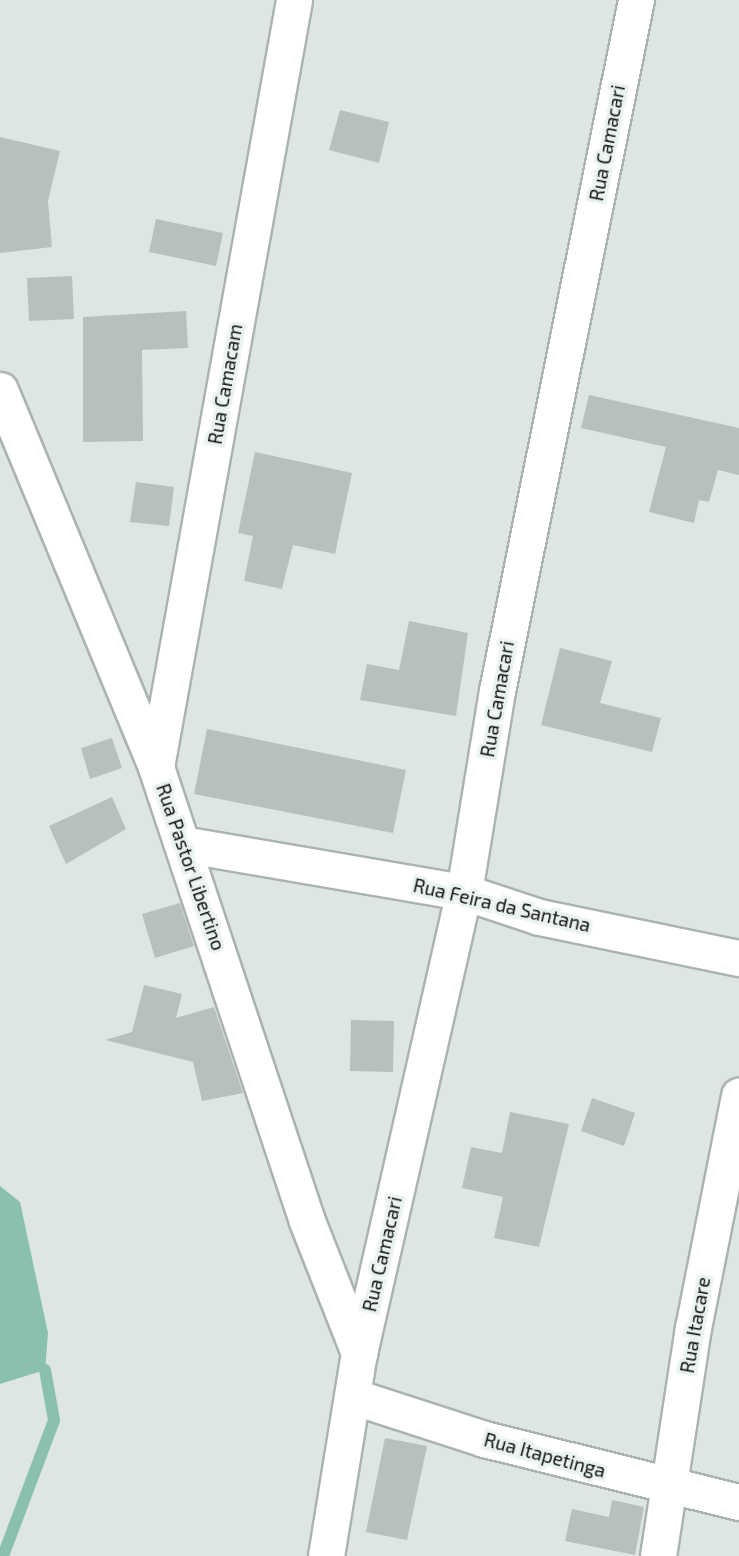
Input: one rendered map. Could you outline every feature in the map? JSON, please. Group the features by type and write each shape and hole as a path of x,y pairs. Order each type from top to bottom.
{"street":[{"name":"Rua Camacam","path":"156,767 294,0"},
{"name":"Rua Camacari","path":"355,1397 359,1353 464,892 497,691 636,0"},
{"name":"Rua Pastor Libertino","path":"0,390 156,767 307,1221 359,1353"},
{"name":"Rua Feira da Santana","path":"182,844 464,892 539,917 739,958"},
{"name":"Rua Itacare","path":"658,1556 671,1489 693,1328 739,1095"},
{"name":"Rua Itapetinga","path":"355,1397 671,1489 739,1502"},
{"path":"326,1556 355,1397"}],"shaded area":[{"path":"0,1186 20,1202 48,1333 45,1370 0,1384"}],"building":[{"path":"340,110 389,122 379,163 329,150"},
{"path":"0,137 60,151 48,201 52,247 0,253"},
{"path":"156,219 223,233 216,266 149,252"},
{"path":"72,276 74,319 29,321 27,278"},
{"path":"186,311 188,348 142,350 143,441 83,442 83,317"},
{"path":"589,395 739,428 739,475 718,470 709,502 699,500 694,523 649,512 666,447 581,428"},
{"path":"255,452 352,473 335,554 293,545 282,589 244,581 253,536 238,533"},
{"path":"136,482 174,487 169,526 130,522"},
{"path":"409,621 468,633 456,716 360,700 367,664 399,670"},
{"path":"560,648 612,661 600,703 661,718 652,752 541,725"},
{"path":"207,729 406,770 393,833 194,794"},
{"path":"112,738 122,768 90,779 81,748"},
{"path":"112,797 126,829 66,864 49,826"},
{"path":"180,903 194,946 155,958 142,914"},
{"path":"144,985 182,994 176,1018 214,1007 243,1093 202,1101 193,1062 105,1040 132,1032"},
{"path":"351,1020 394,1021 393,1072 350,1071"},
{"path":"592,1098 635,1113 624,1146 581,1131"},
{"path":"510,1112 569,1124 539,1247 494,1238 503,1197 462,1188 471,1147 502,1153"},
{"path":"385,1438 427,1446 407,1540 366,1532"},
{"path":"612,1500 644,1507 635,1555 565,1541 572,1509 609,1517"}],"waterway":[{"path":"3,1556 54,1420 45,1370"}]}
